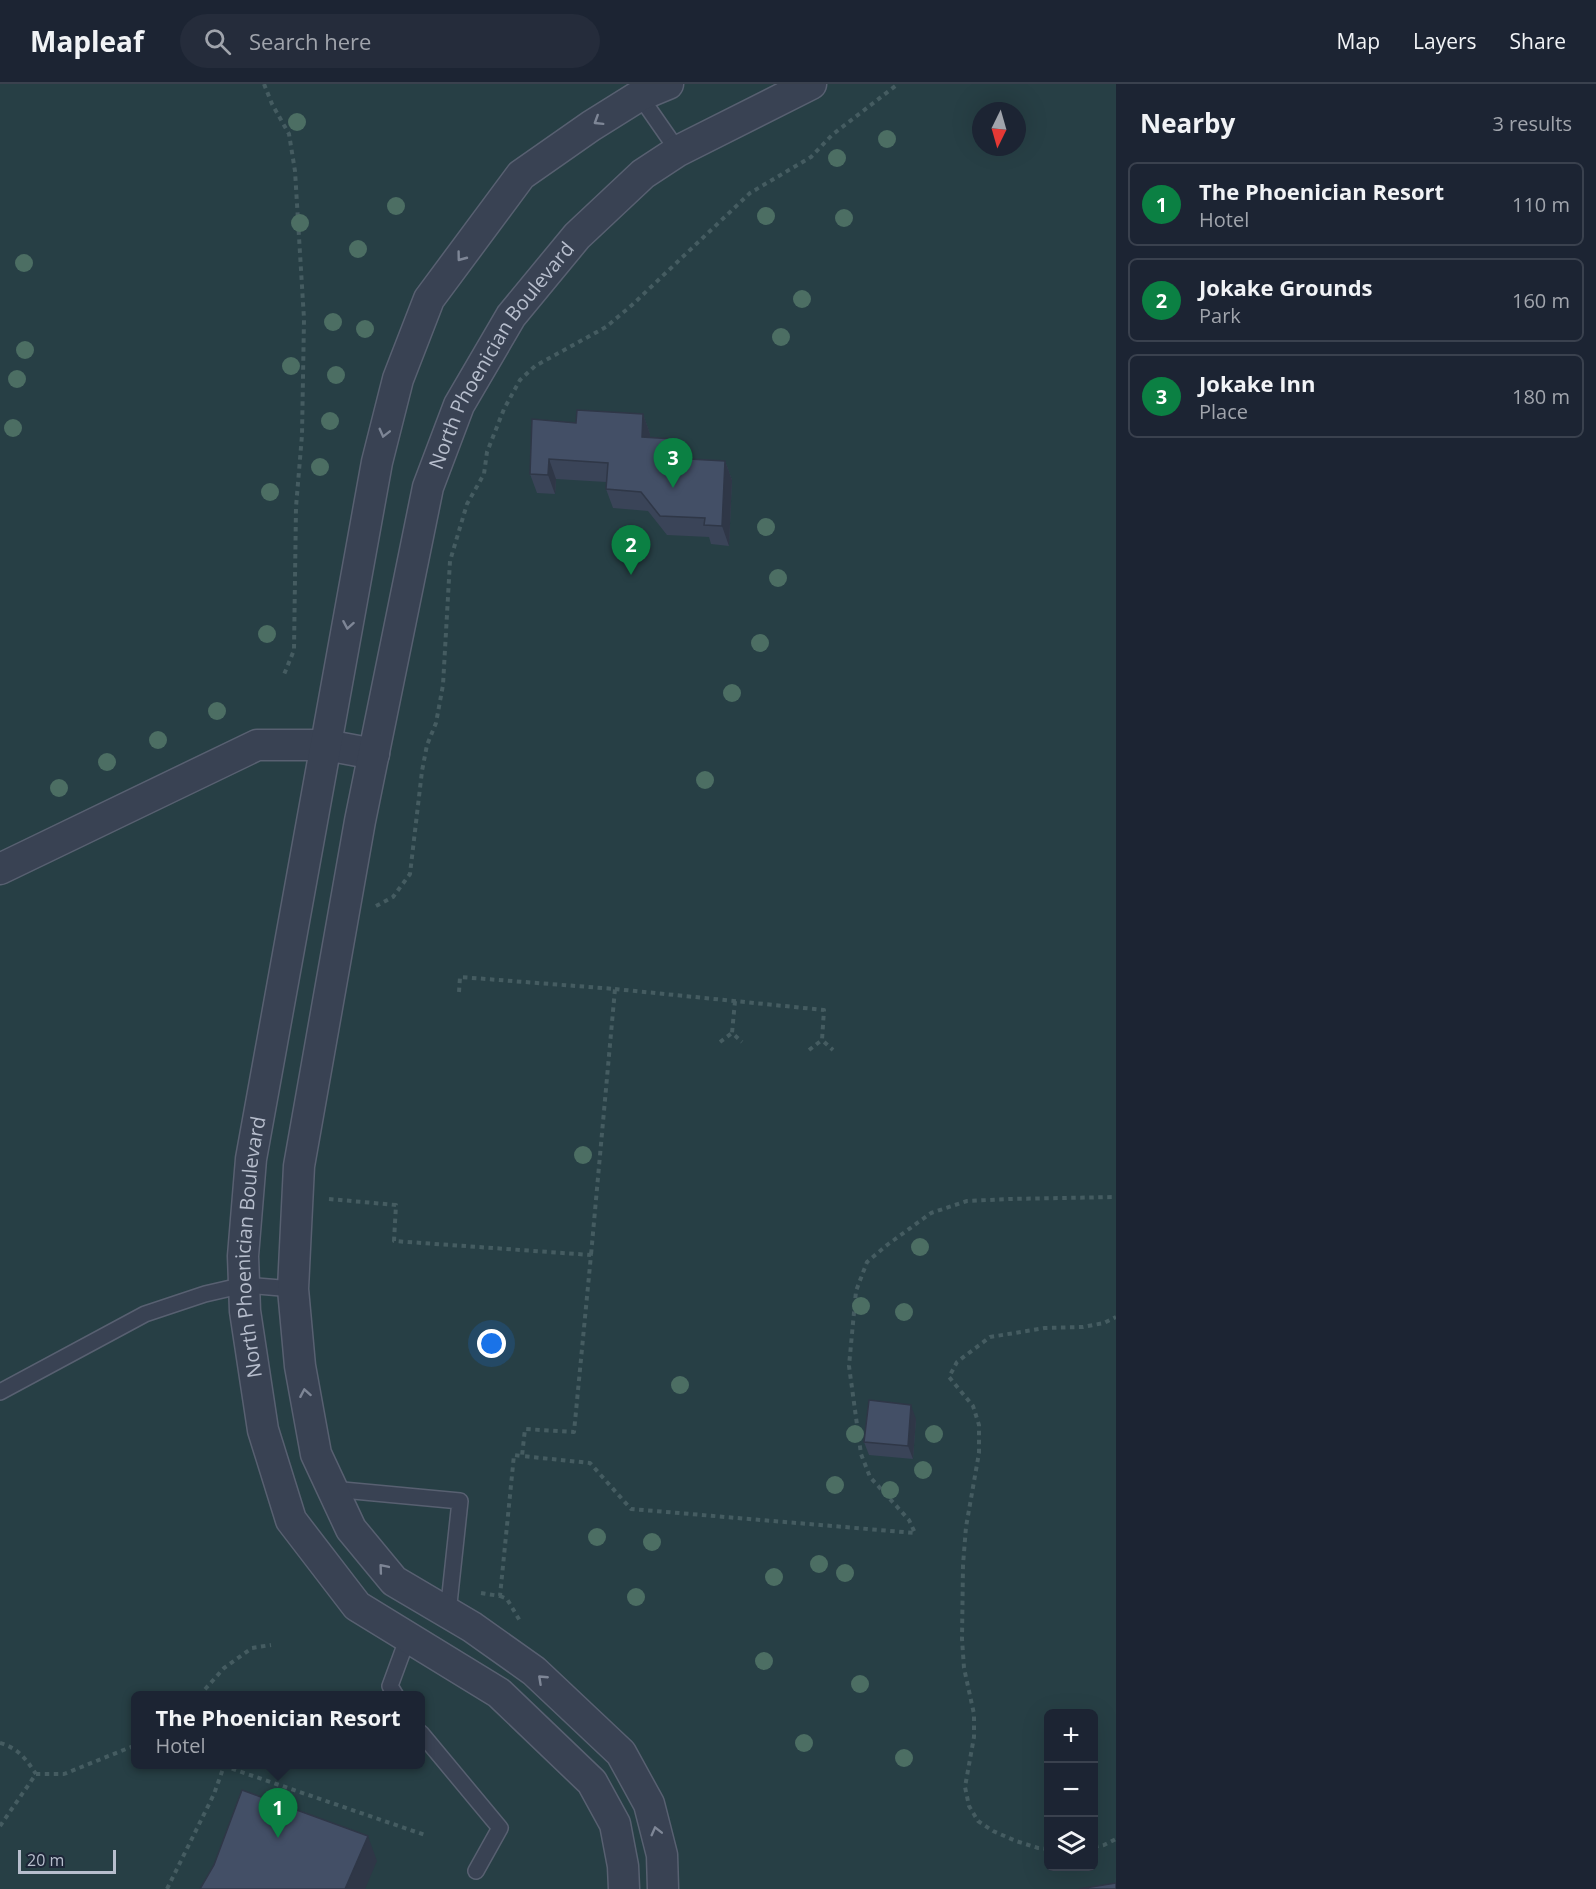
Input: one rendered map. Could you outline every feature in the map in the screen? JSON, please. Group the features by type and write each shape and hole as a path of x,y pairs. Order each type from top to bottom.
{"street":[{"name":"North Phoenician Boulevard","path":"624,1889 623,1866 615,1824 592,1782 499,1693 357,1606 291,1520 263,1430 244,1311 243,1256 251,1159 377,462 398,379 429,299 522,175 591,126 635,90 668,84"},
{"name":"North Phoenician Boulevard","path":"663,1889 662,1855 649,1804 621,1753 534,1671 472,1627 394,1581 351,1529 316,1454 300,1366 293,1289 299,1166 374,754 428,487 459,405 511,316 577,236 644,174 678,151 811,84"},
{"path":"0,869 257,745 326,745 374,754"}],"lane":[{"path":"635,90 678,151"},
{"path":"0,1392 145,1314 205,1294 244,1285 293,1289"},
{"path":"332,1489 460,1502 448,1613"},
{"path":"393,1691 390,1686 408,1638"},
{"path":"425,1739 500,1828 476,1871"}],"path":[{"path":"264,84 289,134 295,171 304,319 302,435 296,507 294,650 283,677"},
{"path":"366,905 377,906 393,897 410,874 422,771 427,745 436,723 443,685 450,561 467,504 484,474 487,452 504,409 520,380 535,366 606,327 750,193 811,157 832,135 898,84"},
{"path":"459,992 460,977 615,989 824,1010 822,1041"},
{"path":"522,1456 525,1429 574,1432 615,989"},
{"path":"720,1042 732,1033 735,1001"},
{"path":"732,1033 741,1042"},
{"path":"809,1050 822,1041"},
{"path":"822,1041 832,1050"},
{"path":"480,1593 500,1596 514,1455 591,1463 631,1509 915,1533 909,1520 870,1477 861,1454 849,1366 856,1291 867,1262 931,1213 967,1201 1116,1197"},
{"path":"319,1198 396,1205 394,1241 591,1255"},
{"path":"1044,1849 1016,1841 993,1831 978,1821 969,1806 965,1787 974,1737 974,1714 964,1668 963,1565 966,1527 978,1453 979,1425 973,1406 949,1377 957,1362 990,1337 1045,1328 1083,1327 1104,1323 1116,1317"},
{"path":"203,1691 224,1668 252,1648 271,1645"},
{"path":"0,1743 11,1746 23,1756 36,1774"},
{"path":"36,1774 64,1774 131,1747"},
{"path":"167,1889 214,1794 223,1769"},
{"path":"233,1769 425,1835"},
{"path":"0,1826 36,1774"},
{"path":"1098,1846 1116,1839"}],"green space":[{"path":"0,84 1116,84 1116,1889 0,1889"}],"building":[{"path":"577,410 643,414 642,437 674,439 672,458 725,461 722,526 704,525 705,518 660,516 641,492 606,489 608,463 549,459 548,475 530,474 532,419 576,423"},
{"path":"869,1400 911,1405 908,1446 864,1442"},
{"path":"242,1790 368,1836 345,1889 200,1889 214,1865"},
{"path":"1116,1883 1116,1889 1079,1889"}],"place":[{"name":"Jokake Inn","path":"673,488"},
{"name":"Jokake Grounds","path":"631,575"},
{"name":"The Phoenician Resort","path":"278,1838"}]}
